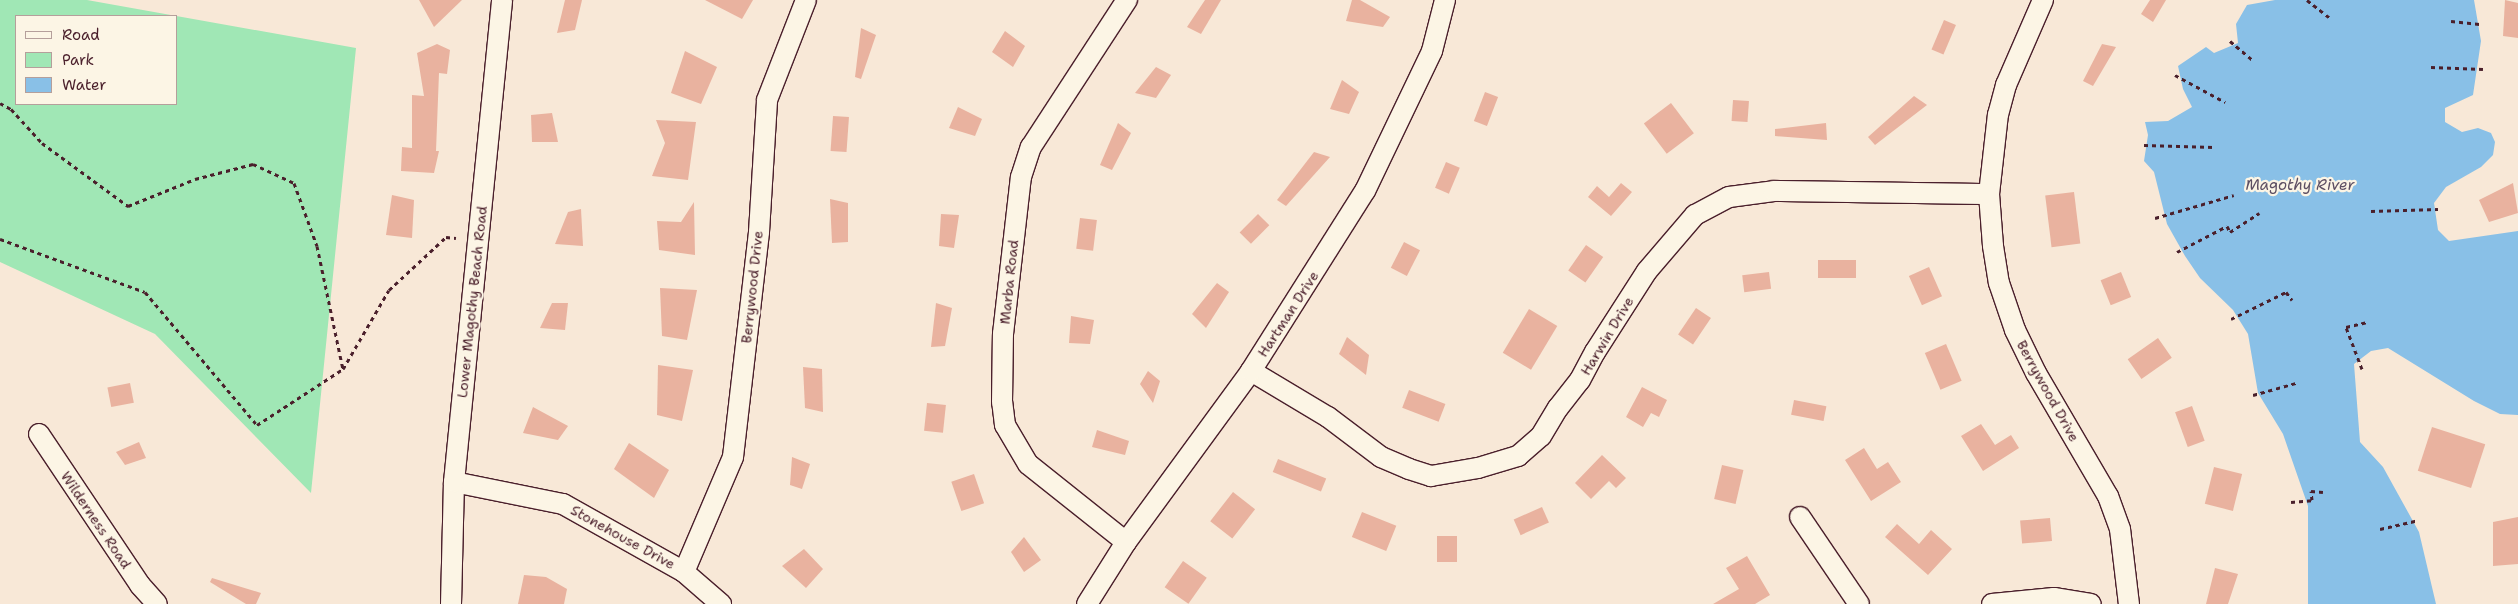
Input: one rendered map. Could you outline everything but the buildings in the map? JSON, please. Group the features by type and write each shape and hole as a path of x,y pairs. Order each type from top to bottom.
{"street":[{"name":"Lower Magothy Beach Road","path":"451,604 454,482 502,0"},
{"name":"Berrywood Drive","path":"684,572 733,457 759,232 767,100 806,0"},
{"name":"Marba Road","path":"1126,542 1028,464 1005,424 1002,402 1003,334 1021,177 1034,141 1127,0"},
{"name":"Hartman Drive","path":"1087,604 1126,542 1251,371 1365,191 1432,51 1445,0"},
{"name":"Berrywood Drive","path":"2043,0 2002,98 1989,194 1999,283 2015,330 2036,373 2108,496 2120,529 2129,604"},
{"name":"Harwin Drive","path":"1251,371 1328,417 1381,456 1409,469 1431,476 1478,468 1518,456 1542,436 1558,408 1580,380 1595,352 1647,271 1695,215 1729,197 1774,191 1989,194"},
{"name":"Wilderness Road","path":"39,434 147,601"},
{"name":"Stonehouse Drive","path":"454,482 563,504 684,572 721,604"},
{"path":"1800,517 1860,604"},
{"path":"1992,604 2054,598 2091,604"}],"path":[{"path":"2306,0 2331,19"},
{"path":"2451,21 2482,24"},
{"path":"2230,41 2253,60"},
{"path":"2431,67 2483,69"},
{"path":"2175,75 2225,102"},
{"path":"0,103 11,109 42,143 128,206 195,179 253,164 294,183 317,246 343,369"},
{"path":"2144,145 2214,147"},
{"path":"2155,218 2234,195"},
{"path":"2372,211 2438,209"},
{"path":"2177,252 2227,226 2230,232 2259,213"},
{"path":"0,239 145,292 257,425 343,369 389,290 446,237 456,238"},
{"path":"2231,319 2286,292 2292,300"},
{"path":"2362,369 2346,327 2367,322"},
{"path":"2253,395 2296,383"},
{"path":"2291,502 2312,500 2311,491 2323,492"},
{"path":"2380,529 2418,520"}],"green space":[{"path":"0,0 87,0 171,15 15,15 15,105 178,105 178,16 356,48 311,493 155,334 0,262"}],"water":[{"name":"Magothy River","path":"2275,0 2474,0 2481,41 2473,95 2445,108 2445,122 2462,132 2478,128 2491,133 2495,142 2493,155 2481,167 2446,187 2434,203 2438,230 2449,241 2518,231 2518,415 2500,414 2474,401 2388,348 2371,351 2354,364 2360,442 2383,467 2419,532 2436,604 2308,604 2308,506 2283,434 2258,393 2248,334 2233,310 2200,278 2185,256 2167,224 2154,172 2144,161 2148,135 2145,122 2168,121 2192,107 2183,89 2178,66 2206,47 2214,53 2238,43 2236,24 2247,5"}]}
